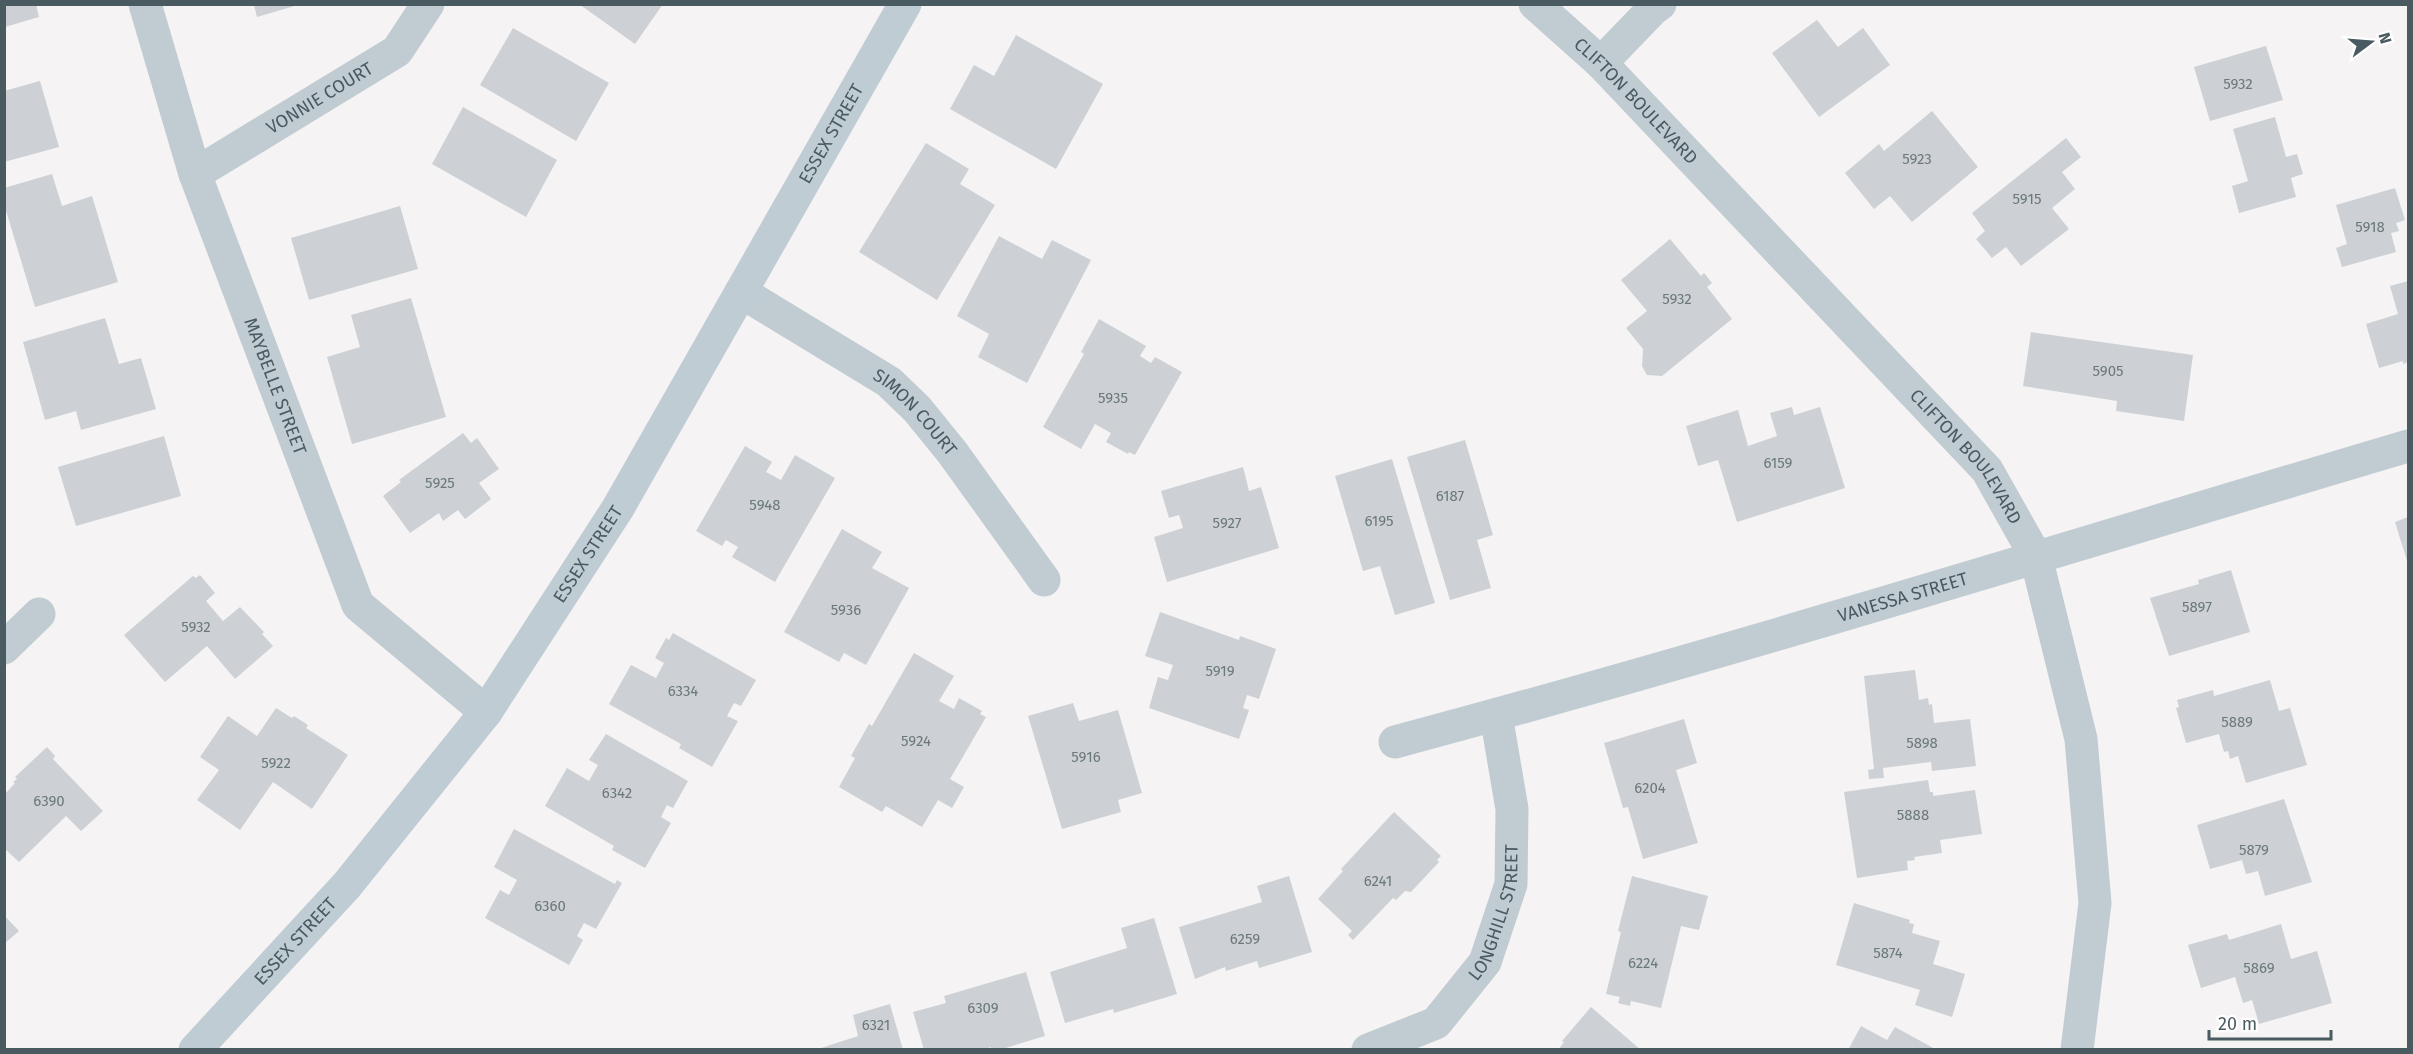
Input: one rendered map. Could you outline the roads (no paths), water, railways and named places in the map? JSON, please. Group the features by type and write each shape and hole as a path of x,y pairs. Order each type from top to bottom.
{"street":[{"name":"MAYBELLE STREET","path":"145,4 195,174 358,605 486,712"},
{"name":"VONNIE COURT","path":"195,174 397,51 428,4"},
{"name":"ESSEX STREET","path":"195,1050 347,885 486,712 618,508 905,4"},
{"name":"CLIFTON BOULEVARD","path":"1536,4 1601,63 1987,470 2036,557 2081,739 2095,903 2077,1050"},
{"path":"1601,63 1660,4"},
{"name":"SIMON COURT","path":"741,292 889,382 917,409 952,452 1044,580"},
{"name":"VANESSA STREET","path":"1395,742 1496,715 2409,446"},
{"path":"4,648 39,614"},
{"name":"LONGHILL STREET","path":"1368,1050 1436,1023 1485,963 1511,884 1512,809 1496,715"}]}
